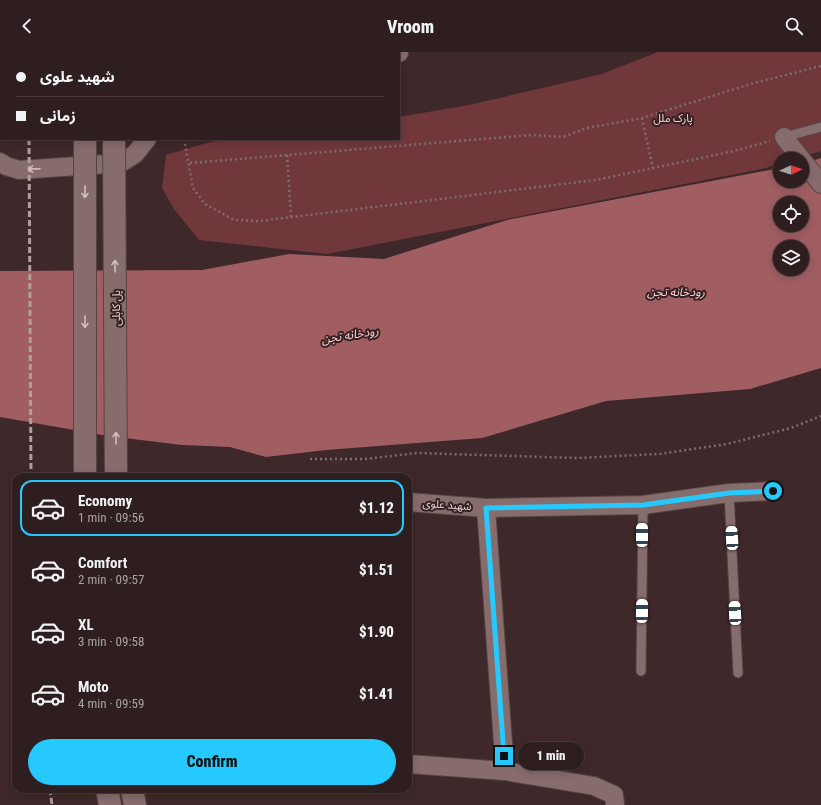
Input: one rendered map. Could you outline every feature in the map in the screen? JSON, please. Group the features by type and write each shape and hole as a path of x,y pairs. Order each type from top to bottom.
{"main road":[{"path":"85,140 85,473"},
{"name":"پل کابلی","path":"114,140 116,473"},
{"path":"108,793 110,805"},
{"path":"133,793 135,805"}],"street":[{"path":"784,136 797,152"},
{"path":"0,162 19,170 121,162 135,154 146,140"},
{"path":"809,168 821,184"},
{"name":"شهید علوی","path":"412,502 486,508 643,505 729,493 773,491"},
{"path":"486,508 505,771"},
{"path":"412,764 505,771 594,786 614,795 615,805"}],"lane":[{"path":"784,136 821,127"},
{"path":"729,493 738,673"},
{"path":"641,671 643,505"}],"path":[{"path":"190,163 531,134 563,137 587,128 642,118 754,84 821,66"},
{"path":"642,118 653,169"},
{"path":"184,140 190,163 193,188 205,204 234,220 259,221 596,180 734,151 784,136"},
{"path":"287,155 291,217"},
{"path":"310,458 365,458 418,453 577,458 659,454 727,444 791,428 821,416"}],"green space":[{"name":"پارک ملل","path":"658,52 821,52 821,151 809,155 809,152 773,152 773,166 766,168 327,254 199,240 174,209 162,188 166,155 210,142 229,140 400,140 400,117 469,105 602,74"}],"water":[{"name":"رودخانه تجن","path":"821,158 821,368 750,389 606,401 482,438 326,450 266,457 230,447 182,445 108,436 0,417 0,271 202,270 289,254 384,259 507,220 773,169 773,188 809,188 809,162"}],"railway":[{"path":"29,140 31,473"},
{"path":"50,793 52,805"}],"route":[{"path":"504,756 486,508 643,505 729,493 773,491"}]}
